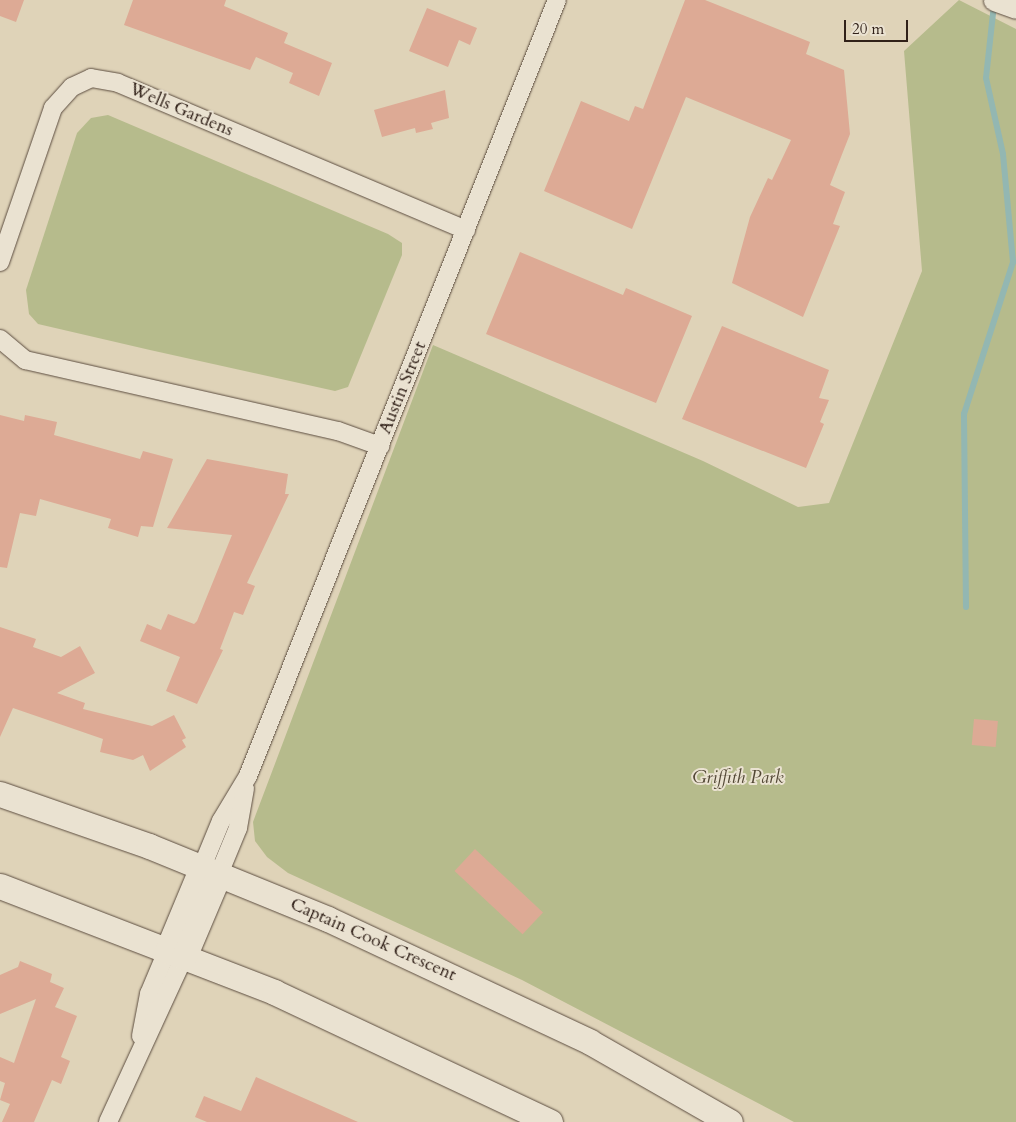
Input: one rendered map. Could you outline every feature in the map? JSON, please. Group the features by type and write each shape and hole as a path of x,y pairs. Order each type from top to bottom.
{"main road":[{"name":"Captain Cook Crescent","path":"0,794 210,870 460,978 590,1042 730,1122"},
{"path":"175,954 210,870"},
{"path":"0,886 274,992 550,1122"}],"street":[{"name":"Austin Street","path":"210,870 221,820 248,776 557,0"},
{"name":"Wells Gardens","path":"0,262 53,108 72,87 91,78 118,83 466,230"},
{"path":"0,339 25,360 338,431 380,446"},
{"path":"108,1122 138,1051 149,994 175,954"}],"green space":[{"name":"Griffith Park","path":"959,0 1016,29 1016,1122 794,1122 522,980 288,873 267,857 255,841 253,822 433,345 703,461 798,507 829,503 922,271 904,51"},
{"path":"108,115 388,234 402,243 402,255 348,387 335,391 150,350 38,324 29,314 26,290 77,133 91,118"}],"building":[{"path":"0,0 24,0 16,22 0,16"},
{"path":"133,0 226,0 224,6 288,33 284,43 332,63 319,96 289,83 293,73 256,57 250,70 124,25"},
{"path":"685,0 705,0 810,42 806,54 844,70 850,134 830,185 845,192 833,224 840,226 803,317 732,283 750,217 768,178 772,180 791,140 686,97 632,229 544,191 581,101 629,121 635,106 643,109"},
{"path":"427,8 477,28 470,45 459,40 448,67 409,51"},
{"path":"445,90 449,118 431,123 433,129 416,133 415,128 382,137 374,110"},
{"path":"520,252 623,295 626,288 692,316 656,403 486,334"},
{"path":"722,326 829,370 819,398 829,400 820,422 824,424 806,468 682,419"},
{"path":"0,415 24,421 25,415 57,422 54,435 140,459 143,451 173,459 153,527 141,526 138,537 108,528 111,519 40,499 36,516 20,513 7,568 0,567"},
{"path":"207,459 288,474 285,494 289,494 247,583 255,586 243,615 234,612 220,649 223,650 197,704 166,691 180,657 140,641 147,624 161,630 168,614 194,624 197,621 232,535 167,528"},
{"path":"0,627 36,639 33,647 61,657 80,646 95,673 57,693 85,703 83,709 152,726 174,715 186,738 182,740 186,747 150,771 143,755 133,760 100,752 103,739 13,708 0,737"},
{"path":"974,719 998,721 996,747 972,745"},
{"path":"475,849 543,912 523,934 455,871"},
{"path":"20,961 52,974 50,982 64,988 55,1007 77,1016 61,1057 70,1061 61,1084 52,1080 34,1122 2,1122 10,1104 0,1100 5,1083 0,1081 0,1057 14,1063 36,999 0,1014 0,975 18,967"},
{"path":"256,1077 358,1122 207,1122 195,1117 204,1096 241,1111"}],"waterway":[{"path":"966,607 964,414 1013,262 1003,154 986,78 994,4"}]}
